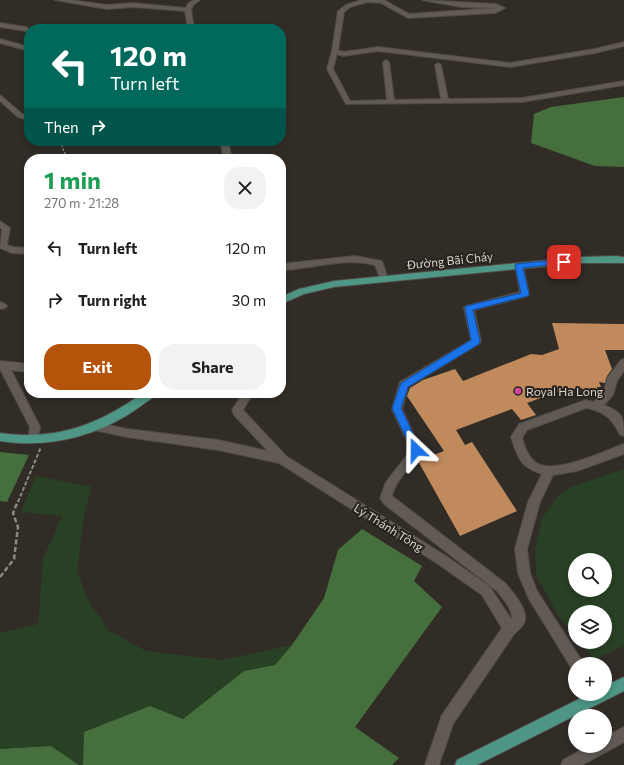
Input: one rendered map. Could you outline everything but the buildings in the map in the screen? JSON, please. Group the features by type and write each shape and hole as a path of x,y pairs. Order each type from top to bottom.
{"main road":[{"name":"Đường Bãi Cháy","path":"286,299 302,291 334,284 580,260 616,258 624,260"},
{"path":"1,438 38,439 61,436 94,426 116,417 144,398"},
{"path":"612,690 624,684"},
{"path":"462,765 588,701"}],"street":[{"path":"58,0 107,7 132,3 188,10"},
{"path":"190,24 188,10 190,4 196,0"},
{"path":"425,0 461,5 496,6 502,8 496,11 408,16 382,1 367,0 348,6 341,10 335,51 330,69 348,103 522,100 624,83"},
{"path":"0,25 24,29"},
{"path":"0,41 24,46"},
{"path":"335,51 343,54 378,49 510,64 595,51 624,44"},
{"path":"386,62 391,102"},
{"path":"438,65 445,101"},
{"path":"0,97 20,116 24,117"},
{"path":"0,224 6,228 2,246 12,250 24,251"},
{"path":"286,266 368,259 379,263 384,279"},
{"path":"432,765 447,720 508,629 519,620 518,612 513,602 501,588 386,498 386,493 389,486 414,457 416,450 396,408 404,385 476,341 469,308 525,294 519,266"},
{"path":"597,406 609,392 612,380 624,363"},
{"path":"2,365 24,367"},
{"path":"2,365 35,428 38,439"},
{"path":"245,398 237,410 238,412 282,459"},
{"path":"624,432 622,424 610,412 597,406 586,404 523,427 516,437 518,448 523,459 535,468 549,472 560,472 624,449"},
{"name":"Lý Thánh Tông","path":"94,426 127,433 218,445 282,459 442,560 486,592 499,610 508,629"},
{"path":"549,472 534,502 521,549 524,573 533,595 573,657"},
{"path":"612,741 624,734"},
{"path":"568,765 590,753"}],"path":[{"path":"0,577 14,559 18,527 13,512 39,454 38,439"}],"green space":[{"path":"624,97 624,167 595,166 531,143 534,114 551,107"},
{"path":"0,452 29,455 7,502 0,501"},
{"path":"624,469 624,646 599,657 592,657 586,649 612,649 612,605 568,605 568,627 558,615 536,575 535,550 542,518 557,497 571,487"},
{"path":"36,476 92,487 84,515 77,571 88,600 108,630 146,651 223,660 292,645 275,665 244,671 183,719 150,706 84,732 83,765 79,765 51,746 0,749 0,633 38,624 43,559 62,516 21,512"},
{"path":"362,529 422,566 414,581 442,607 355,727 399,758 392,765 83,765 84,732 150,706 183,719 244,671 275,665 292,645 324,598 338,550"},
{"path":"51,746 79,765 0,765 0,749"}],"place":[{"name":"Royal Ha Long","path":"518,391"}],"route":[{"path":"416,450 415,444 396,408 404,385 476,341 469,308 525,294 519,266 564,262"}]}
